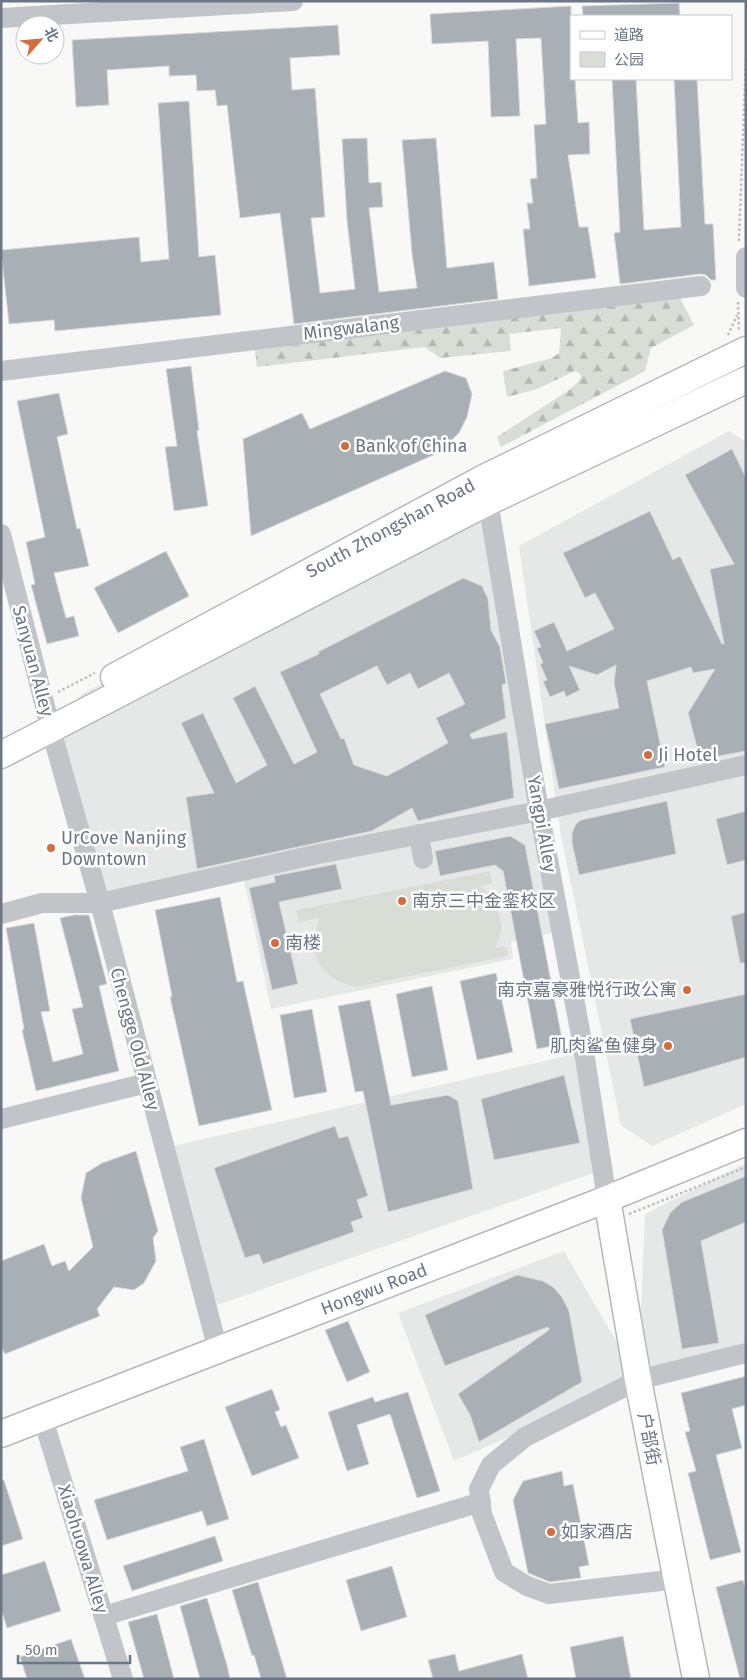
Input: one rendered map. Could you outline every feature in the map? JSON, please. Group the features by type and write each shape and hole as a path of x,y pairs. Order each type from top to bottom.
{"main road":[{"name":"South Zhongshan Road","path":"51,730 82,694 486,490 736,342"},
{"name":"South Zhongshan Road","path":"486,490 746,380"},
{"name":"Hongwu Road","path":"1,1434 44,1419 218,1350 609,1210 746,1142"},
{"name":"户部街","path":"609,1210 638,1380 696,1679"}],"street":[{"path":"1,18 126,6 292,1"},
{"path":"742,250 742,294"},
{"name":"Mingwalang","path":"1,371 701,286"},
{"path":"486,490 746,373"},
{"name":"Yangpi Alley","path":"486,490 539,811 584,1052 609,1210"},
{"name":"Sanyuan Alley","path":"1,534 3,556 51,730"},
{"path":"1,755 51,730"},
{"name":"Chengge Old Alley","path":"51,730 100,903 218,1350"},
{"path":"1,914 42,903 100,903 314,855 539,811 746,765"},
{"path":"419,834 423,859"},
{"path":"1,1119 147,1083"},
{"path":"677,1579 549,1594 527,1586 504,1572 482,1514 479,1488 491,1465 525,1437 638,1380 746,1353"},
{"name":"Xiaohuowa Alley","path":"44,1419 123,1679"},
{"path":"104,1616 481,1502"}],"path":[{"path":"742,250 746,56"},
{"path":"736,342 735,320 742,294"},
{"path":"736,342 738,309"},
{"path":"609,1210 746,1167"}],"shaded area":[{"path":"729,431 746,442 746,1104 652,1146 621,1125 561,836 519,546"},
{"path":"484,478 561,931 511,942 513,959 271,1009 242,871 100,903 51,730 82,694"},
{"path":"584,1052 602,1170 206,1309 164,1148"},
{"path":"746,1163 746,1353 638,1380 454,1461 398,1313 564,1251 638,1379 645,1214"}],"green space":[{"path":"680,298 694,325 651,348 645,371 501,447 497,437 569,390 579,381 581,376 575,371 537,389 507,397 503,371 552,358 559,353 561,328 509,334 511,351 440,358 425,347 257,367 255,350"},
{"path":"490,871 492,883 480,886 496,906 501,923 501,932 495,948 507,947 508,956 356,987 338,981 324,971 316,957 314,948 314,938 319,918 299,922 296,910"}],"building":[{"path":"679,3 680,15 583,15 582,6"},
{"path":"571,6 570,80 575,80 578,123 589,122 590,154 568,155 579,227 588,227 596,278 529,286 523,229 530,229 527,203 533,203 530,179 537,178 534,125 546,124 541,38 516,39 520,116 491,117 488,41 432,44 430,14"},
{"path":"338,25 340,55 290,58 292,90 315,88 325,217 311,218 320,293 355,289 347,221 342,139 367,138 369,183 381,182 383,207 369,208 379,292 417,288 412,254 402,140 436,138 447,268 494,262 498,299 294,324 280,213 240,218 227,105 217,106 215,90 197,91 196,75 169,76 169,66 107,70 109,105 76,107 72,40"},
{"path":"612,80 636,80 644,230 681,227 674,80 697,80 705,224 713,224 716,280 711,280 706,275 700,274 620,284 614,233 620,232"},
{"path":"189,101 199,257 215,255 221,315 55,331 54,320 9,324 1,250 139,237 141,262 169,259 158,103"},
{"path":"191,366 199,430 197,431 208,506 174,511 165,447 177,446 166,369"},
{"name":"Bank of China","path":"445,371 466,378 472,394 467,417 459,433 438,453 251,536 243,439 302,413 310,429"},
{"path":"59,393 68,434 57,437 77,529 80,528 89,566 54,573 66,618 74,616 79,636 47,644 31,585 35,584 26,542 45,537 17,401"},
{"path":"732,449 746,478 746,751 708,758 699,755 688,713 715,669 693,673 691,667 647,681 665,767 559,789 545,724 619,708 614,683 616,665 597,675 569,666 580,690 566,697 564,691 550,697 543,681 547,680 540,664 543,663 537,648 541,647 534,631 554,622 567,651 614,629 595,593 585,598 563,553 650,511 673,560 680,556 722,644 724,644 710,569 734,564 685,475"},
{"path":"166,551 189,596 118,633 94,588"},
{"path":"463,578 482,586 488,599 491,630 500,647 506,683 502,685 506,718 470,734 472,739 507,732 514,798 418,821 412,808 372,831 197,869 186,797 214,793 181,723 203,713 236,783 267,765 233,698 255,686 294,764 317,752 280,672 319,654 318,652","holes":["377,666 387,685 410,673 418,689 449,673 465,704 436,718 448,743 387,776 354,765 344,738 341,739 320,694"]},
{"path":"667,801 676,854 579,875 572,843 572,833 576,824 581,820"},
{"path":"746,811 746,860 727,865 716,819"},
{"path":"510,836 525,845 563,1044 537,1049 503,871 495,865 440,876 435,851"},
{"name":"南楼","path":"336,864 342,889 279,902 298,984 272,990 249,888 275,882 274,876"},
{"path":"220,897 237,982 243,981 272,1110 199,1126 170,997 172,996 155,910"},
{"path":"746,912 746,963 740,963 731,916"},
{"path":"74,915 89,915 107,984 99,986 119,1071 36,1091 22,1030 24,1029 6,928 34,923 50,1011 41,1012 53,1062 83,1054 72,1009 83,1007 60,918"},
{"path":"496,973 513,1052 477,1060 460,981"},
{"path":"432,986 448,1070 412,1077 396,994"},
{"path":"746,994 746,1057 644,1087 630,1019"},
{"path":"370,1000 391,1105 448,1095 458,1101 473,1189 388,1212 363,1091 355,1092 338,1006"},
{"path":"312,1009 327,1092 294,1098 280,1015"},
{"path":"564,1075 580,1143 494,1160 481,1099"},
{"path":"335,1126 339,1138 348,1136 368,1196 357,1200 363,1218 351,1222 354,1232 263,1264 259,1254 245,1258 214,1168"},
{"path":"136,1151 158,1231 153,1238 156,1261 144,1283 134,1290 114,1287 97,1309 100,1316 5,1354 1,1346 1,1261 44,1244 52,1266 65,1261 69,1271 93,1247 81,1198 86,1173 102,1163"},
{"path":"746,1176 746,1222 701,1241 719,1343 682,1349 662,1230 670,1213 682,1202"},
{"path":"517,1275 543,1281 553,1287 562,1297 569,1311 582,1382 479,1442 470,1415 458,1394 549,1330 548,1327 445,1366 425,1315"},
{"path":"348,1321 370,1372 347,1382 325,1330"},
{"path":"746,1376 746,1405 732,1409 742,1448 716,1455 741,1552 710,1560 688,1473 696,1471 685,1432 690,1431 681,1393"},
{"path":"272,1389 280,1410 275,1412 281,1427 286,1425 299,1458 252,1476 225,1407"},
{"path":"408,1392 440,1491 417,1498 390,1414 357,1425 369,1464 347,1471 328,1412 373,1397 375,1402"},
{"path":"204,1439 229,1519 207,1526 202,1511 107,1540 94,1500 188,1471 180,1447"},
{"path":"562,1471 564,1486 573,1484 589,1565 579,1567 581,1578 550,1582 528,1573 513,1500 523,1481"},
{"path":"1,1480 4,1480 23,1539 1,1546"},
{"path":"215,1536 223,1561 132,1591 123,1566"},
{"path":"45,1561 61,1611 7,1628 1,1609 1,1575"},
{"path":"392,1566 407,1617 361,1631 346,1580"},
{"path":"743,1580 746,1590 746,1679 740,1679 716,1587"},
{"path":"258,1582 287,1679 261,1679 232,1590"},
{"path":"207,1598 230,1679 200,1679 180,1606"},
{"path":"157,1614 174,1679 144,1679 128,1622"},
{"path":"623,1636 631,1679 576,1679 570,1647"},
{"path":"71,1639 85,1679 27,1679 20,1657"},
{"path":"455,1654 459,1671 522,1654 528,1679 433,1679 428,1660"}],"place":[{"name":"Bank of China","path":"345,446"},
{"name":"Ji Hotel","path":"648,755"},
{"name":"UrCove Nanjing Downtown","path":"51,848"},
{"name":"南京三中金銮校区","path":"402,901"},
{"name":"南楼","path":"275,943"},
{"name":"南京嘉豪雅悦行政公寓","path":"687,990"},
{"name":"肌肉鲨鱼健身","path":"668,1046"},
{"name":"如家酒店","path":"551,1532"}]}
